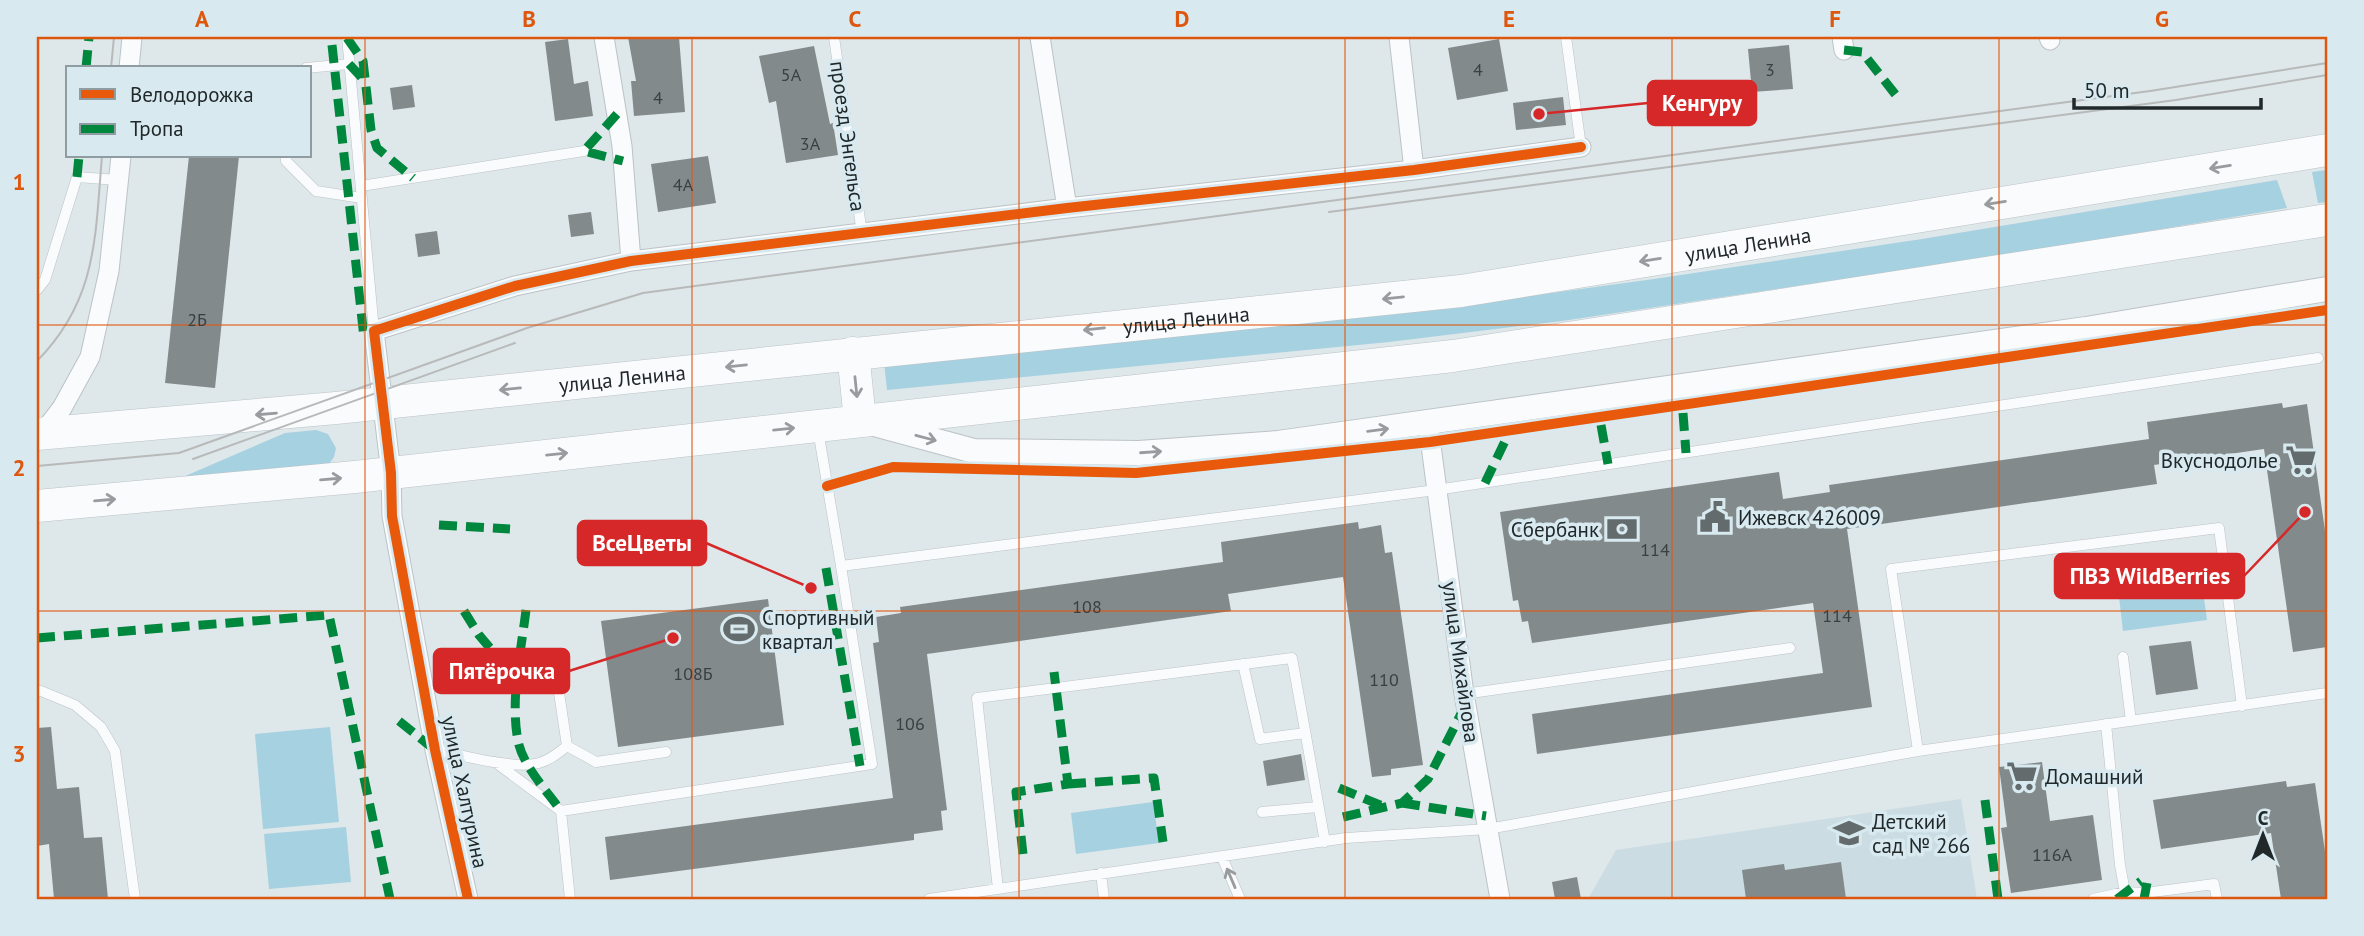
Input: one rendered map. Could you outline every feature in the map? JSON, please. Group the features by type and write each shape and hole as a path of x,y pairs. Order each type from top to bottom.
{"main road":[{"name":"улица Ленина","path":"40,434 383,402 1461,290 2327,150"},
{"path":"37,506 391,473 1453,356 2327,220"},
{"path":"853,354 860,421"}],"street":[{"path":"129,66 132,37"},
{"path":"604,37 622,146 631,261"},
{"path":"1040,37 1067,208"},
{"path":"1399,37 1413,170"},
{"path":"374,331 515,286 631,261 1067,208 1413,170 1581,147"},
{"path":"40,434 62,408 90,357 110,271 121,158"},
{"path":"860,421 974,451 1125,453 1278,443 2072,331 2327,289"},
{"name":"улица Халтурина","path":"374,331 391,473 392,516 435,750 468,899"},
{"name":"улица Михайлова","path":"1428,423 1464,694 1500,899"}],"lane":[{"path":"350,37 349,64 374,331"},
{"name":"проезд Энгельса","path":"834,37 862,234"},
{"path":"1566,37 1581,147"},
{"path":"312,67 349,64"},
{"path":"361,186 583,150"},
{"path":"286,158 316,191 362,198"},
{"path":"37,290 45,280 77,177 118,180"},
{"path":"841,566 1436,490 2318,358"},
{"path":"495,762 561,811 872,764 817,426"},
{"path":"1918,751 1891,569 2219,527 2242,706"},
{"path":"1464,694 1790,648"},
{"path":"2123,657 2131,721"},
{"path":"998,889 977,698 1292,658 1325,842"},
{"path":"1243,664 1260,739 1305,733"},
{"path":"558,686 567,746"},
{"path":"37,691 75,705 101,727 116,751 135,899"},
{"path":"929,899 1325,842 1488,829 1918,751 2327,693"},
{"path":"2106,724 2125,892"},
{"path":"435,750 495,762 537,764 551,759 567,746"},
{"path":"567,746 596,762 666,752"},
{"path":"1262,812 1318,807"},
{"path":"561,811 570,899"},
{"path":"1222,857 1240,899"},
{"path":"1101,873 1104,899"},
{"path":"2093,899 2125,892 2146,893 2214,884 2217,899"}],"shaded area":[{"path":"2327,170 2327,202 2318,203 2312,172"},
{"path":"2277,180 2287,208 2024,252 1562,321 1389,342 887,390 884,362 1398,314 1922,239"},
{"path":"316,430 328,434 336,448 334,457 326,468 183,477 285,433"},
{"path":"2201,577 2207,620 2123,631 2118,588"},
{"path":"330,727 339,822 263,829 255,734"},
{"name":"Детский сад № 266","path":"1961,799 1977,899 1588,899 1616,850"},
{"path":"1153,802 1159,843 1076,854 1071,813"},
{"path":"346,827 351,882 269,889 264,834"}],"building":[{"path":"628,37 679,37 685,112 634,116 631,81 636,81"},
{"path":"568,39 574,84 588,81 593,116 555,121 545,42"},
{"path":"1499,39 1508,91 1457,100 1448,48"},
{"path":"1789,45 1793,89 1752,92 1748,49"},
{"path":"814,46 838,155 786,163 776,101 769,103 759,56"},
{"path":"412,85 415,107 393,110 390,88"},
{"path":"1563,97 1566,125 1516,130 1513,103"},
{"path":"708,156 716,203 658,212 651,164"},
{"path":"189,158 239,158 215,388 165,383"},
{"path":"591,212 594,234 571,237 568,215"},
{"path":"437,231 440,254 418,257 415,234"},
{"path":"2282,403 2283,408 2307,404 2327,545 2327,647 2293,652 2264,449 2154,465 2157,484 1847,529 1872,707 1537,754 1532,714 1823,673 1813,603 1532,643 1528,621 1522,622 1518,600 1513,601 1500,512 1779,472 1783,499 1830,492 1829,485 2149,439 2147,422"},
{"path":"1358,522 1359,529 1381,525 1385,553 1392,552 1423,765 1391,769 1391,775 1372,777 1343,577 1228,594 1231,611 927,654 947,810 941,811 943,830 914,834 914,840 610,880 605,837 893,798 873,643 879,642 876,617 901,613 900,607 1223,562 1221,542"},
{"path":"768,599 784,725 618,747 601,621"},
{"path":"2191,641 2198,689 2156,695 2149,646"},
{"path":"51,727 57,789 79,787 84,838 102,837 108,899 54,899 49,844 37,846 37,728"},
{"path":"1301,754 1305,780 1267,786 1263,761"},
{"path":"2042,762 2050,821 2093,815 2102,880 2011,893 2001,828 2007,827 1999,767"},
{"path":"2286,781 2287,787 2315,783 2327,865 2327,899 2281,899 2271,833 2161,849 2153,800"},
{"path":"1841,862 1846,899 1746,899 1742,870 1784,864 1785,870"},
{"path":"1577,877 1581,899 1555,899 1552,882"}],"tram line":[{"path":"111,66 114,37"},
{"path":"37,466 179,453 527,328 643,293 2150,91 2327,63"},
{"path":"1329,212 2176,100 2327,75"},
{"path":"37,361 57,338 83,290 94,240 102,158"},
{"path":"193,459 515,343"}],"marked path":[{"path":"86,66 89,37"},
{"path":"347,38 363,61 371,130 377,148 413,178"},
{"path":"332,45 364,338"},
{"path":"1844,50 1862,52 1899,99"},
{"path":"349,64 365,81"},
{"path":"617,114 584,151 623,161"},
{"path":"77,177 79,158"},
{"path":"1683,413 1686,453"},
{"path":"1601,425 1608,464"},
{"path":"1485,483 1506,439"},
{"path":"439,525 510,529"},
{"path":"826,568 860,766"},
{"path":"526,610 516,692 518,741 530,769 561,811"},
{"path":"464,611 479,635 517,680"},
{"path":"37,638 329,615 390,899"},
{"path":"1023,854 1016,792 1068,784 1054,672"},
{"path":"1343,817 1402,803 1428,779 1466,704"},
{"path":"399,721 435,750"},
{"path":"1068,784 1154,778 1163,842"},
{"path":"1339,788 1385,807"},
{"path":"1985,800 1998,899"},
{"path":"1402,803 1486,816"},
{"path":"2117,899 2141,881"},
{"path":"2144,899 2147,883"}],"cycle path":[{"path":"468,899 435,750 392,516 391,473 374,331 515,286 631,261 1067,208 1414,170 1581,147"},
{"path":"827,486 893,467 1136,473 1430,442 2327,310"}],"place":[{"name":"Кенгуру","path":"1539,114"},
{"name":"Вкуснодолье","path":"2301,460"},
{"name":"ПВЗ WildBerries","path":"2305,512"},
{"name":"Ижевск 426009","path":"1715,517"},
{"name":"Сбербанк","path":"1622,529"},
{"name":"ВсеЦветы","path":"811,588"},
{"name":"Спортивный квартал","path":"739,629"},
{"name":"Пятёрочка","path":"673,638"},
{"name":"Домашний","path":"2022,776"},
{"name":"Детский сад № 266","path":"1849,833"}]}
